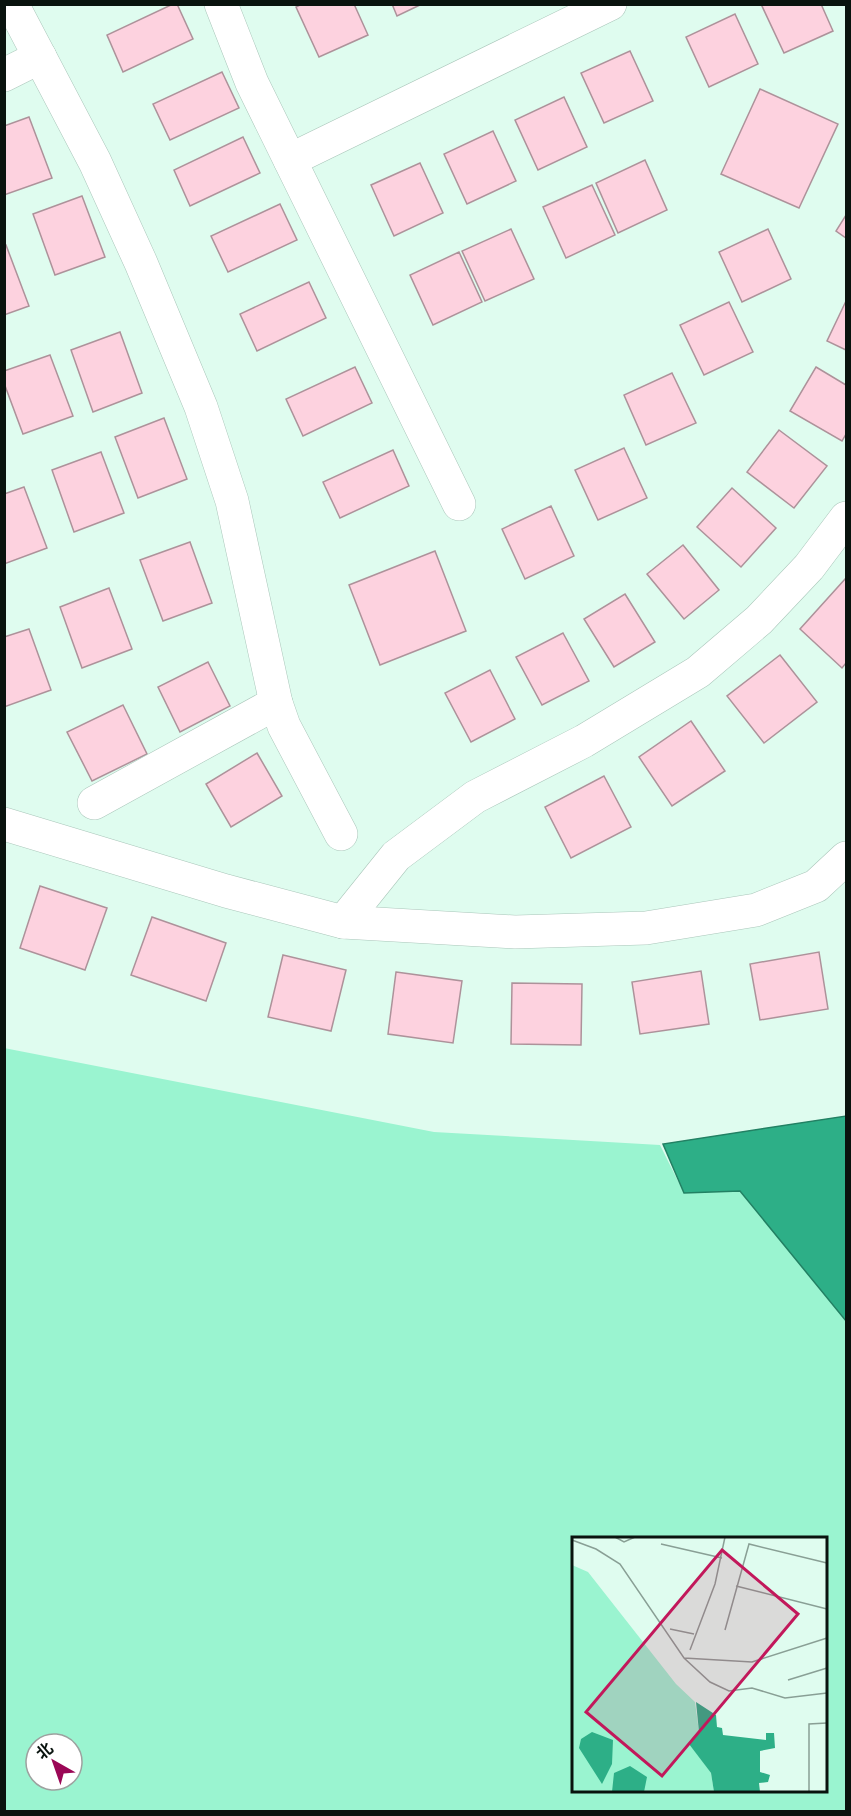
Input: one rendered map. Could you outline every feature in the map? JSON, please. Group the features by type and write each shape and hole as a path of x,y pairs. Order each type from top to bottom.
{"street":[{"path":"12,4 95,162 141,263 201,407 232,501 276,703 285,726 341,834"},
{"path":"221,4 252,83 459,504"},
{"path":"290,160 610,4"},
{"path":"4,75 40,57"},
{"path":"343,922 396,856 475,797 584,741 698,672 759,620 809,567 846,518"},
{"path":"94,803 276,703"},
{"path":"4,824 226,891 343,922 515,932 646,928 756,910 816,886 846,858"}],"shaded area":[{"path":"4,1048 434,1132 660,1145 684,1193 740,1191 846,1321 846,1811 5,1811"},
{"path":"846,1116 846,1321 740,1191 684,1193 663,1144"}],"building":[{"path":"177,4 193,39 123,72 107,35"},
{"path":"302,4 354,4 368,35 319,57 296,7"},
{"path":"392,4 422,4 397,16"},
{"path":"761,4 821,4 833,31 784,53"},
{"path":"735,14 758,64 709,87 686,37"},
{"path":"630,51 653,101 604,123 581,73"},
{"path":"222,72 239,108 170,140 153,104"},
{"path":"760,89 838,124 799,208 721,174"},
{"path":"564,97 587,147 538,170 515,120"},
{"path":"29,117 52,178 4,195 4,126"},
{"path":"493,131 516,181 467,204 444,154"},
{"path":"243,137 260,173 190,206 174,170"},
{"path":"645,160 667,210 618,233 596,183"},
{"path":"420,163 443,213 394,236 371,185"},
{"path":"592,185 615,235 566,258 543,207"},
{"path":"82,196 105,257 55,275 33,214"},
{"path":"280,204 297,240 228,272 211,236"},
{"path":"846,215 846,238 836,231"},
{"path":"511,229 534,279 485,301 462,251"},
{"path":"768,229 791,279 742,302 719,252"},
{"path":"6,245 29,306 4,315 4,246"},
{"path":"459,252 482,302 433,325 410,275"},
{"path":"309,282 326,318 257,351 240,314"},
{"path":"846,301 846,350 827,341"},
{"path":"729,302 753,352 704,375 680,325"},
{"path":"120,332 142,393 93,412 71,350"},
{"path":"50,355 73,416 23,434 4,383 4,371"},
{"path":"355,367 372,403 303,436 286,399"},
{"path":"816,367 846,385 846,434 842,441 790,411"},
{"path":"672,373 696,423 646,445 624,395"},
{"path":"164,418 187,479 138,498 115,437"},
{"path":"779,430 827,466 794,508 747,472"},
{"path":"624,448 647,498 598,520 575,470"},
{"path":"393,450 409,486 340,518 323,482"},
{"path":"101,452 124,513 74,532 52,470"},
{"path":"24,487 47,548 4,564 4,494"},
{"path":"732,488 776,528 741,567 697,527"},
{"path":"551,506 574,556 525,579 502,529"},
{"path":"190,542 212,603 163,621 140,560"},
{"path":"683,545 719,590 684,619 647,574"},
{"path":"435,551 466,631 380,665 349,585"},
{"path":"846,578 846,663 842,668 800,629"},
{"path":"109,588 132,649 82,668 60,607"},
{"path":"625,594 655,642 614,667 584,619"},
{"path":"29,629 51,690 4,707 4,637"},
{"path":"563,633 589,681 542,705 516,657"},
{"path":"780,655 817,702 764,743 727,696"},
{"path":"208,662 230,706 180,732 158,687"},
{"path":"490,670 515,719 471,742 445,693"},
{"path":"123,705 147,754 92,781 67,732"},
{"path":"691,721 725,771 672,806 639,757"},
{"path":"257,753 282,796 231,827 206,784"},
{"path":"604,776 631,827 571,858 545,807"},
{"path":"40,886 107,908 85,970 20,948"},
{"path":"152,917 226,943 206,1001 131,975"},
{"path":"819,952 828,1009 760,1020 750,964"},
{"path":"283,955 346,970 331,1031 268,1017"},
{"path":"701,971 709,1024 640,1034 632,982"},
{"path":"396,972 462,981 453,1043 388,1034"},
{"path":"512,983 582,984 581,1045 511,1044"}]}
